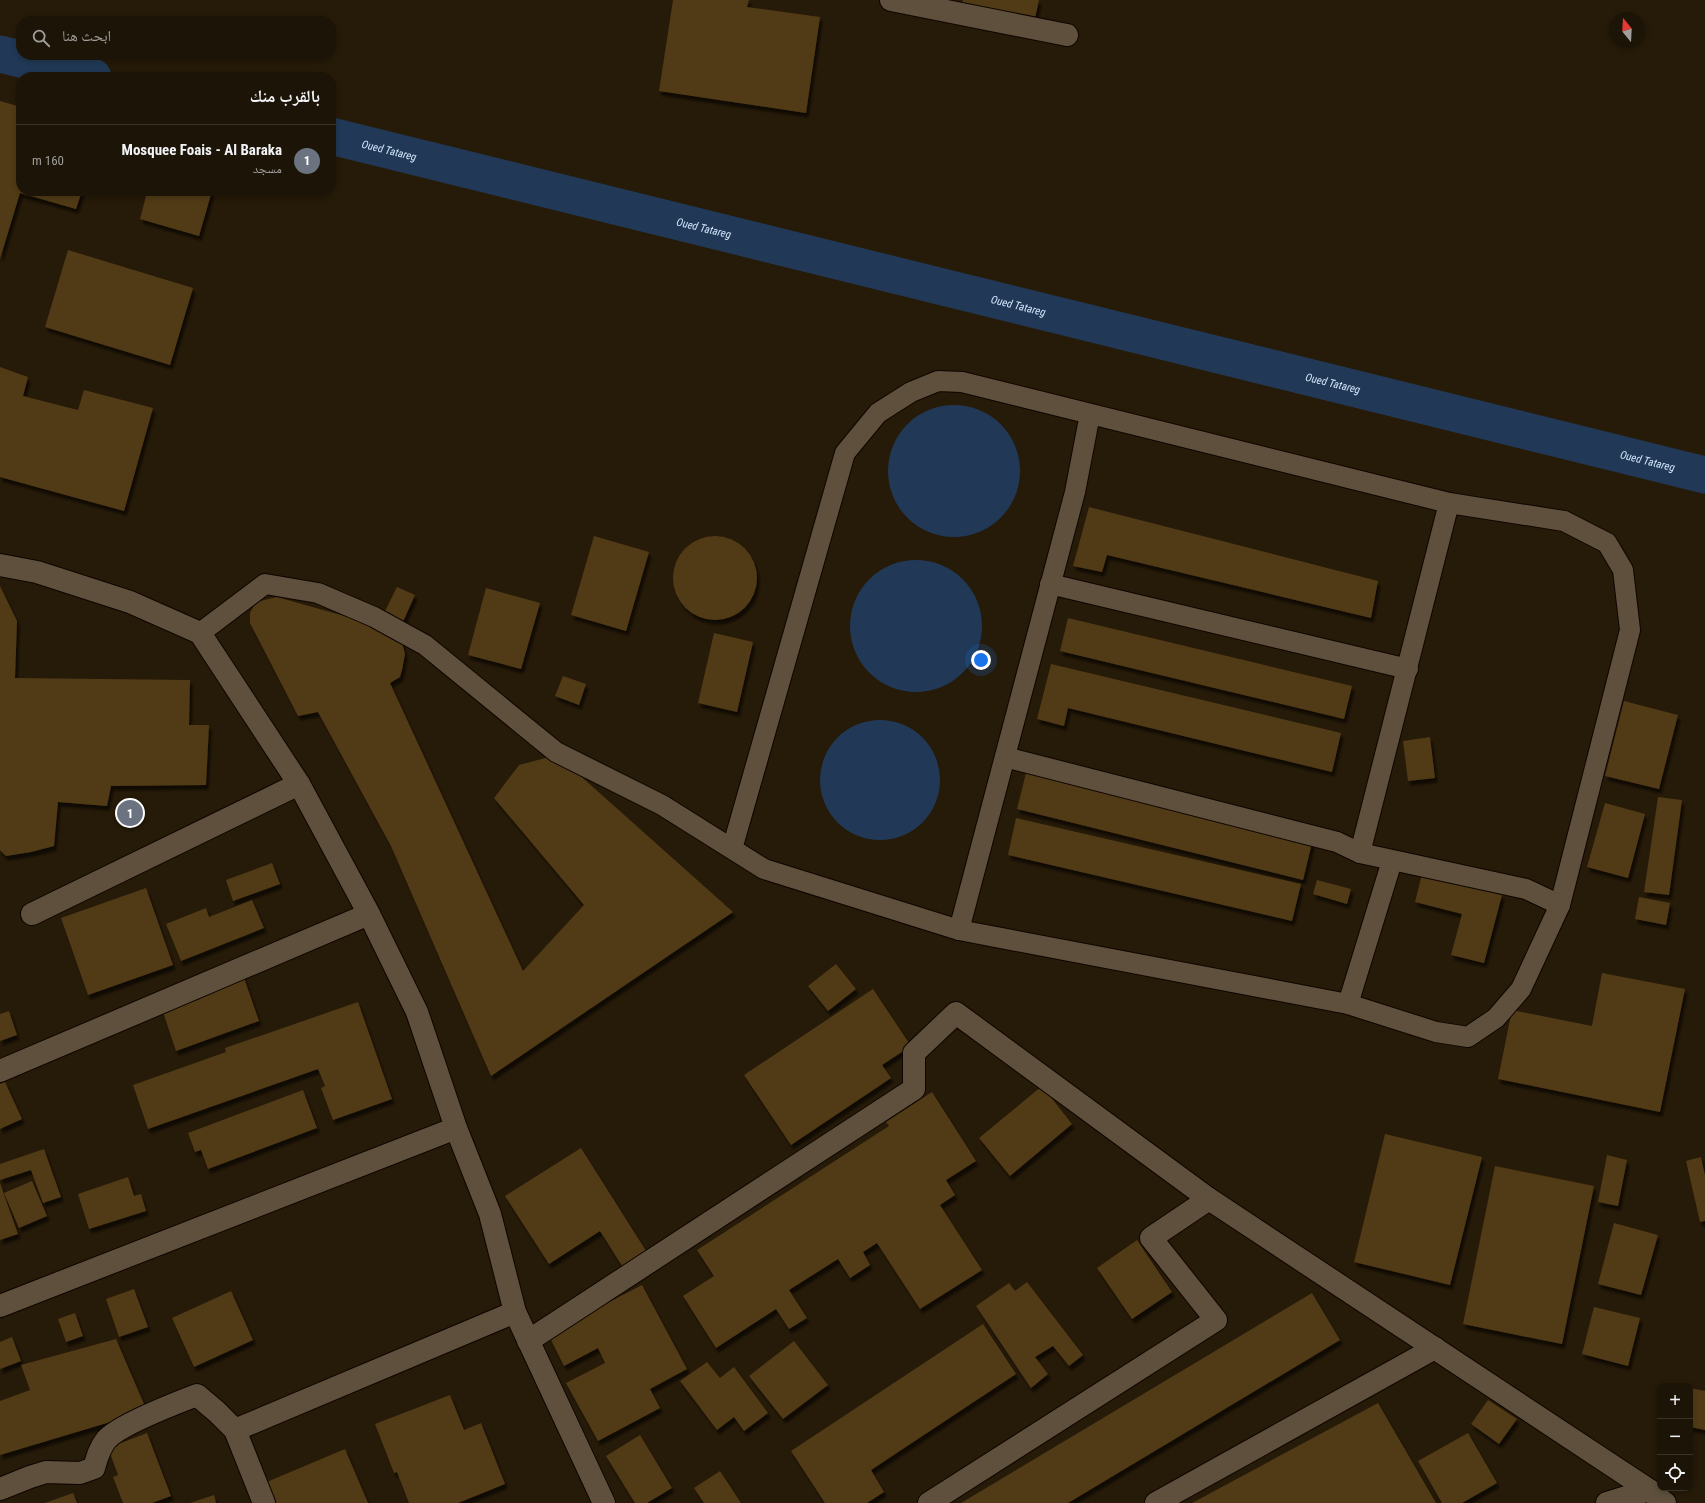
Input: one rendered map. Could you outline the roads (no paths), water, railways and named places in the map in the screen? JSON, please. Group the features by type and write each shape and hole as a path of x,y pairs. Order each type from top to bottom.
{"street":[{"path":"892,0 1067,35"},
{"path":"0,565 37,572 130,602 200,632 299,784 369,914 416,1012 456,1128 490,1214 515,1312 604,1503"},
{"path":"32,914 299,784"},
{"path":"0,1071 369,914"},
{"path":"528,1341 914,1089 914,1053 956,1014 1209,1199 1657,1496"},
{"path":"0,1306 456,1128"},
{"path":"929,1503 1216,1320 1151,1238 1209,1199"},
{"path":"235,1430 515,1312"},
{"path":"1156,1503 1435,1348"},
{"path":"0,1490 30,1476 46,1472 80,1473 94,1468 99,1450 107,1439 123,1428 197,1395 235,1430 264,1503"},
{"path":"1607,1503 1657,1496"}],"lane":[{"path":"200,632 265,584 318,593 374,617 425,645 556,752 662,804 732,849 764,869 959,930 1348,1004 1436,1032 1468,1037 1496,1018 1521,988 1560,905 1630,630 1623,570 1607,543 1564,522 1449,502 962,382 938,381 911,392 878,413 845,453 732,849"},
{"path":"959,930 1075,492 1090,414"},
{"path":"1360,853 1408,669 1449,502"},
{"path":"1050,584 1408,669"},
{"path":"1005,758 1337,842 1360,853 1526,889 1560,905"},
{"path":"1348,1004 1392,861"}],"water":[{"path":"954,405 979,410 996,420 1005,429 1015,446 1020,471 1015,496 1005,513 996,522 979,532 954,537 929,532 912,522 903,513 893,496 888,471 893,446 903,429 912,420 929,410"},
{"path":"923,560 935,562 947,567 963,579 975,595 980,607 982,626 980,645 975,657 963,673 947,685 935,690 909,692 897,690 885,685 869,673 857,657 852,645 850,619 852,607 857,595 869,579 885,567 897,562"},
{"path":"880,720 892,721 903,725 913,730 922,738 930,747 935,757 939,768 939,792 935,803 930,813 922,822 913,830 903,835 892,839 880,840 868,839 857,835 847,830 838,822 830,813 825,803 821,792 820,780 821,768 825,757 830,747 838,738 847,730 857,725 868,721"}],"waterway":[{"name":"Oued Tatareg","path":"0,54 16,58"},
{"name":"Oued Tatareg","path":"24,60 73,72"},
{"name":"Oued Tatareg","path":"336,137 1705,475"}],"place":[{"name":"Mosquee Foais - Al Baraka","path":"130,813"}]}
